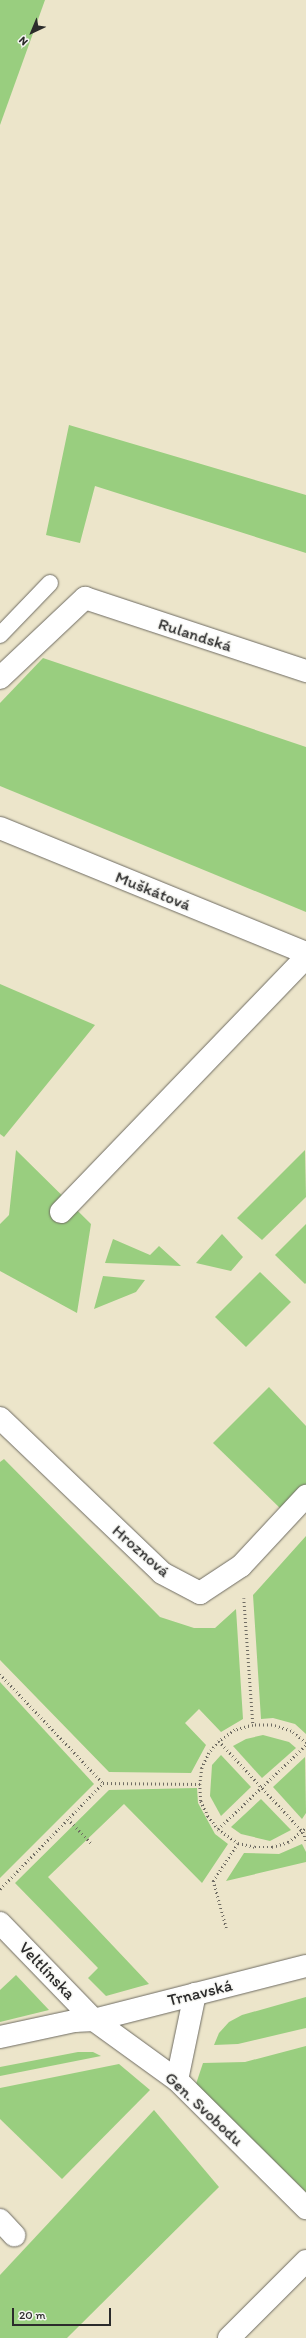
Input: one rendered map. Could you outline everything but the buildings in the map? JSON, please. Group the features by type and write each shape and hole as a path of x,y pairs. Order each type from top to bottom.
{"street":[{"name":"Rulandská","path":"0,678 84,598 306,671"},
{"name":"Muškátová","path":"0,828 306,953"},
{"path":"61,1212 306,957"},
{"name":"Hroznová","path":"0,1418 162,1573 200,1593 241,1566 306,1496"},
{"name":"Veltlínska","path":"0,1923 94,2020"},
{"name":"Trnavská","path":"0,2037 74,2021 94,2020 306,1966"},
{"path":"176,2080 195,1994"},
{"name":"Gen. Svobodu","path":"94,2020 176,2080 306,2208"},
{"path":"229,2338 306,2261"}],"lane":[{"path":"0,635 50,583"}],"path":[{"path":"241,1566 253,1725"},
{"path":"0,1674 103,1783 200,1784"},
{"path":"218,1829 306,1744 291,1731 272,1725 253,1725 235,1730 219,1741 209,1753 202,1768 200,1784 201,1801 208,1816 218,1829 238,1843 254,1847 272,1847 288,1842 303,1832 306,1828"},
{"path":"219,1741 303,1832 306,1840"},
{"path":"0,1889 103,1783"},
{"path":"68,1819 93,1845"},
{"path":"226,1928 213,1881 238,1843"}],"green space":[{"path":"0,0 45,0 0,125"},
{"path":"69,425 306,495 306,553 95,486 80,543 46,535"},
{"path":"43,658 306,747 306,912 0,786 0,703"},
{"path":"0,984 95,1025 4,1137 0,1134"},
{"path":"16,1150 91,1224 77,1313 0,1271 0,1224 9,1215"},
{"path":"305,1150 306,1197 262,1240 237,1218"},
{"path":"306,1224 306,1283 305,1284 275,1255"},
{"path":"222,1234 243,1257 231,1271 196,1263"},
{"path":"113,1239 150,1255 159,1246 181,1266 105,1263"},
{"path":"260,1272 291,1302 246,1347 215,1317"},
{"path":"103,1276 145,1280 136,1292 94,1309"},
{"path":"269,1387 306,1426 306,1486 283,1511 213,1443"},
{"path":"4,1459 160,1617 194,1628 215,1628 236,1609 243,1719 221,1732 199,1709 185,1723 206,1745 191,1773 109,1772 0,1660 0,1462"},
{"path":"306,1536 306,1734 295,1724 273,1718 261,1719 253,1595"},
{"path":"0,1682 94,1784 0,1878"},
{"path":"263,1735 289,1742 296,1748 262,1778 233,1746 246,1739"},
{"path":"221,1755 251,1787 221,1816 210,1796 212,1765"},
{"path":"305,1757 306,1813 302,1819 273,1787"},
{"path":"197,1788 198,1803 215,1834 228,1844 202,1883 124,1804 48,1877 149,1984 106,1996 88,1978 98,1968 15,1883 109,1790"},
{"path":"261,1799 291,1830 270,1841 241,1834 231,1827"},
{"path":"302,1844 306,1852 306,1862 226,1881 244,1853 279,1854"},
{"path":"16,1975 49,2010 0,2022 0,1990"},
{"path":"306,1997 306,2028 238,2044 214,2045 219,2033 229,2022 242,2015"},
{"path":"306,2046 306,2192 196,2084 203,2063 245,2062"},
{"path":"78,2052 93,2052 101,2056 0,2076 0,2067"},
{"path":"119,2064 150,2090 62,2179 0,2119 0,2088"},
{"path":"154,2110 219,2187 67,2338 0,2338 0,2275"}]}
